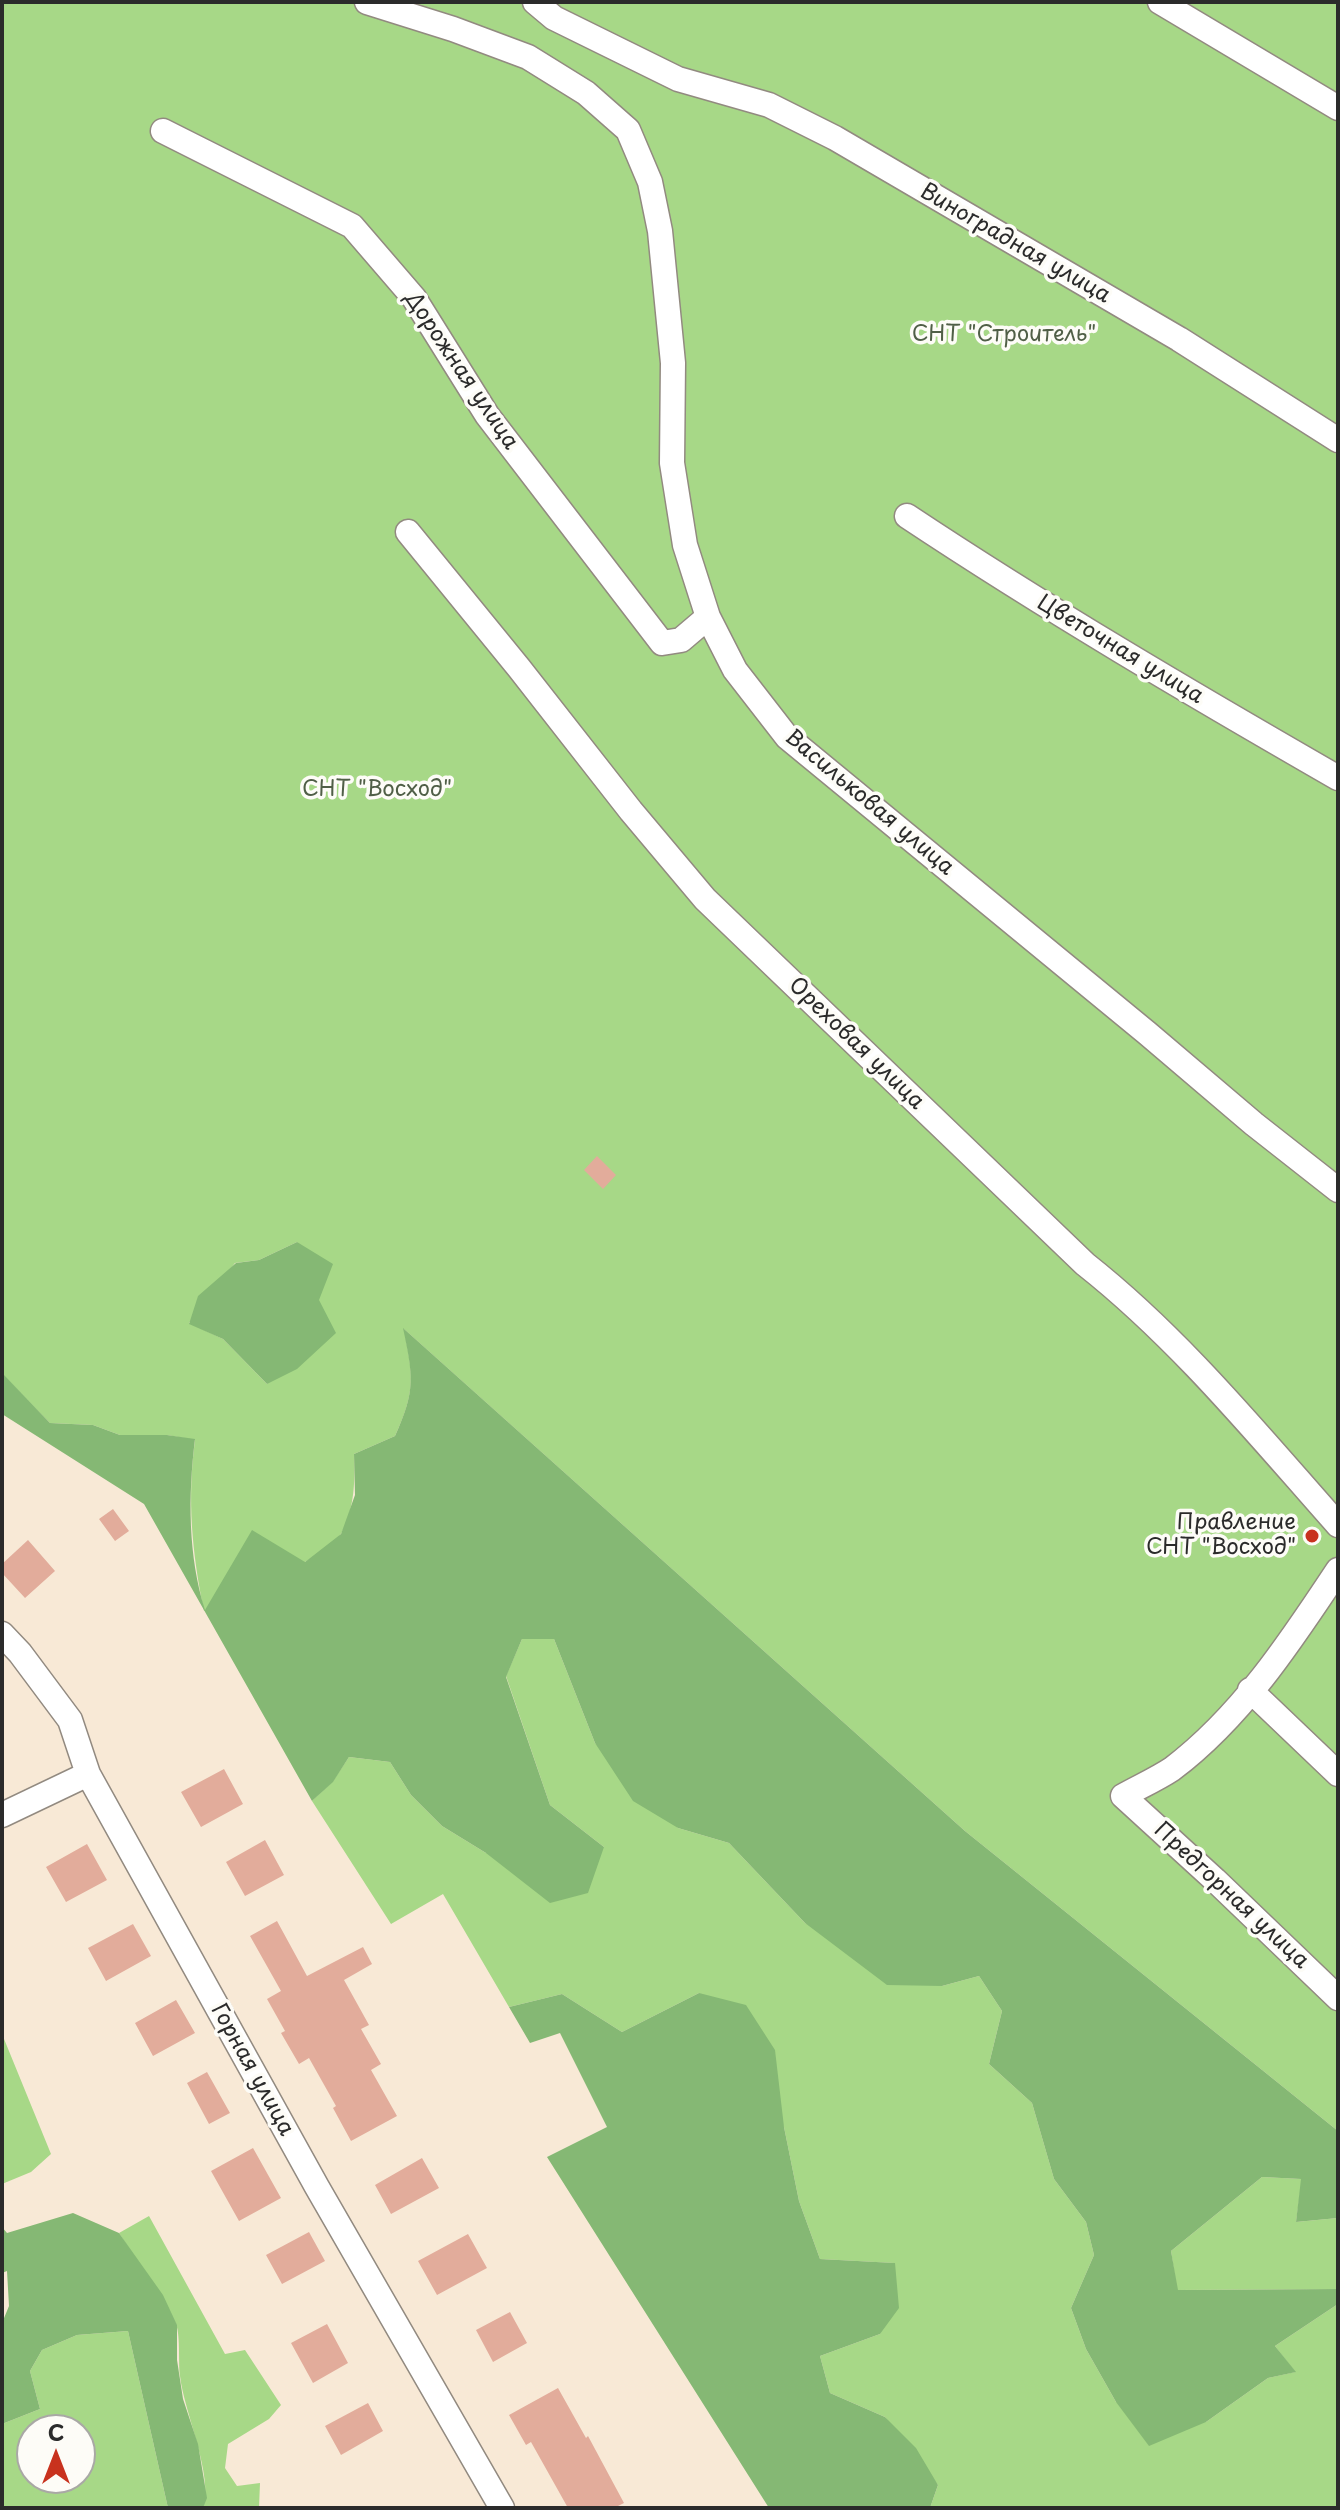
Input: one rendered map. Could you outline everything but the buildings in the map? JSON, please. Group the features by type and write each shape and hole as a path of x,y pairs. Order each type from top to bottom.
{"street":[{"name":"Васильковая улица","path":"367,2 528,57 586,93 628,130 650,182 660,231 673,363 672,463 685,545 708,617 735,670 787,737 1338,1190"},
{"name":"Виноградная улица","path":"535,2 554,18 678,79 769,105 835,138 1179,339 1338,440"},
{"path":"1160,2 1338,108"},
{"name":"Дорожная улица","path":"163,131 352,226 414,298 487,415 662,643 681,640 708,617"},
{"name":"Цветочная улица","path":"907,516 1006,582 1121,652 1338,778"},
{"name":"Ореховая улица","path":"408,532 705,899 1085,1264 1130,1299 1338,1525"},
{"path":"1338,1570 1293,1638 1250,1690 1338,1774"},
{"name":"Горная улица","path":"2,1634 70,1720 88,1774 317,2187 502,2508"},
{"name":"Предгорная улица","path":"1250,1690 1226,1722 1170,1770 1123,1796 1338,1998"},
{"path":"2,1815 88,1774"}],"green space":[{"name":"СНТ \"Восход\"","path":"2,2 1338,2 1338,2131 965,1831 404,1329 411,1372 407,1407 395,1436 354,1454 352,1503 342,1532 300,1565 204,1611 192,1526 191,1484 195,1440 167,1435 120,1435 93,1425 50,1423 3,1375","holes":["297,1242 319,1300 267,1384 223,1339 189,1323 235,1263 259,1260"]},
{"path":"297,1242 333,1264 319,1300 336,1333 297,1369 267,1384 223,1339 189,1324 198,1296 236,1263 259,1260"},
{"path":"403,1328 965,1831 1338,2131 1338,2218 1296,2222 1301,2179 1262,2177 1171,2251 1178,2290 1338,2289 1338,2304 1275,2346 1296,2372 1268,2378 1206,2422 1149,2446 1116,2402 1086,2349 1071,2308 1094,2255 1086,2222 1054,2179 1032,2103 989,2064 1002,2011 979,1976 942,1986 887,1985 805,1923 729,1843 678,1828 633,1801 595,1743 554,1639 522,1639 506,1677 550,1805 604,1847 588,1893 550,1903 486,1853 442,1826 411,1795 390,1762 349,1757 333,1782 312,1801 144,1504 2,1414 2,1353 4,1375 50,1423 93,1425 120,1435 167,1435 195,1439 191,1526 195,1569 205,1610 252,1530 305,1562 341,1534 355,1495 354,1454 395,1436 407,1406 411,1383"},
{"path":"522,1639 554,1639 595,1743 678,1828 729,1843 805,1923 942,1986 979,1976 1002,2011 989,2064 1032,2103 1054,2179 1086,2222 1094,2255 1071,2308 1086,2349 1116,2402 1206,2422 1268,2378 1295,2372 1275,2346 1338,2304 1338,2508 930,2508 938,2485 885,2417 830,2393 820,2356 880,2334 894,2263 820,2259 799,2201 784,2127 699,1993 622,2032 562,1994 509,2007 443,1894 391,1924 312,1801 333,1781 349,1757 390,1762 411,1795 442,1826 486,1853 604,1847 550,1805 506,1676"},
{"path":"699,1993 746,2005 775,2050 784,2127 799,2201 820,2259 895,2263 899,2308 880,2334 820,2356 830,2393 885,2417 916,2448 938,2485 930,2508 769,2508 547,2157 607,2127 560,2033 530,2043 509,2007 562,1994 622,2032"},
{"path":"2,2034 51,2154 31,2172 2,2184"},
{"path":"1262,2177 1302,2179 1296,2222 1338,2218 1338,2289 1177,2290 1171,2251"},
{"path":"73,2213 119,2233 163,2295 177,2325 177,2360 183,2399 198,2444 207,2498 203,2508 168,2508 128,2331 77,2335 42,2350 30,2371 40,2409 16,2414 16,2418 2,2424 2,2323 9,2306 7,2271 2,2273 2,2227 7,2233"},
{"path":"149,2216 225,2354 245,2350 281,2405 269,2419 228,2444 225,2468 237,2486 260,2483 259,2508 203,2508 205,2479 179,2370 177,2327 119,2233"},
{"path":"128,2331 168,2508 2,2508 2,2424 16,2418 16,2494 96,2494 96,2414 27,2414 40,2409 30,2371 42,2350 77,2335"}],"place":[{"name":"Правление СНТ \"Восход\"","path":"1312,1536"}],"park label":[{"name":"СНТ \"Строитель\"","path":"1004,335"}]}
